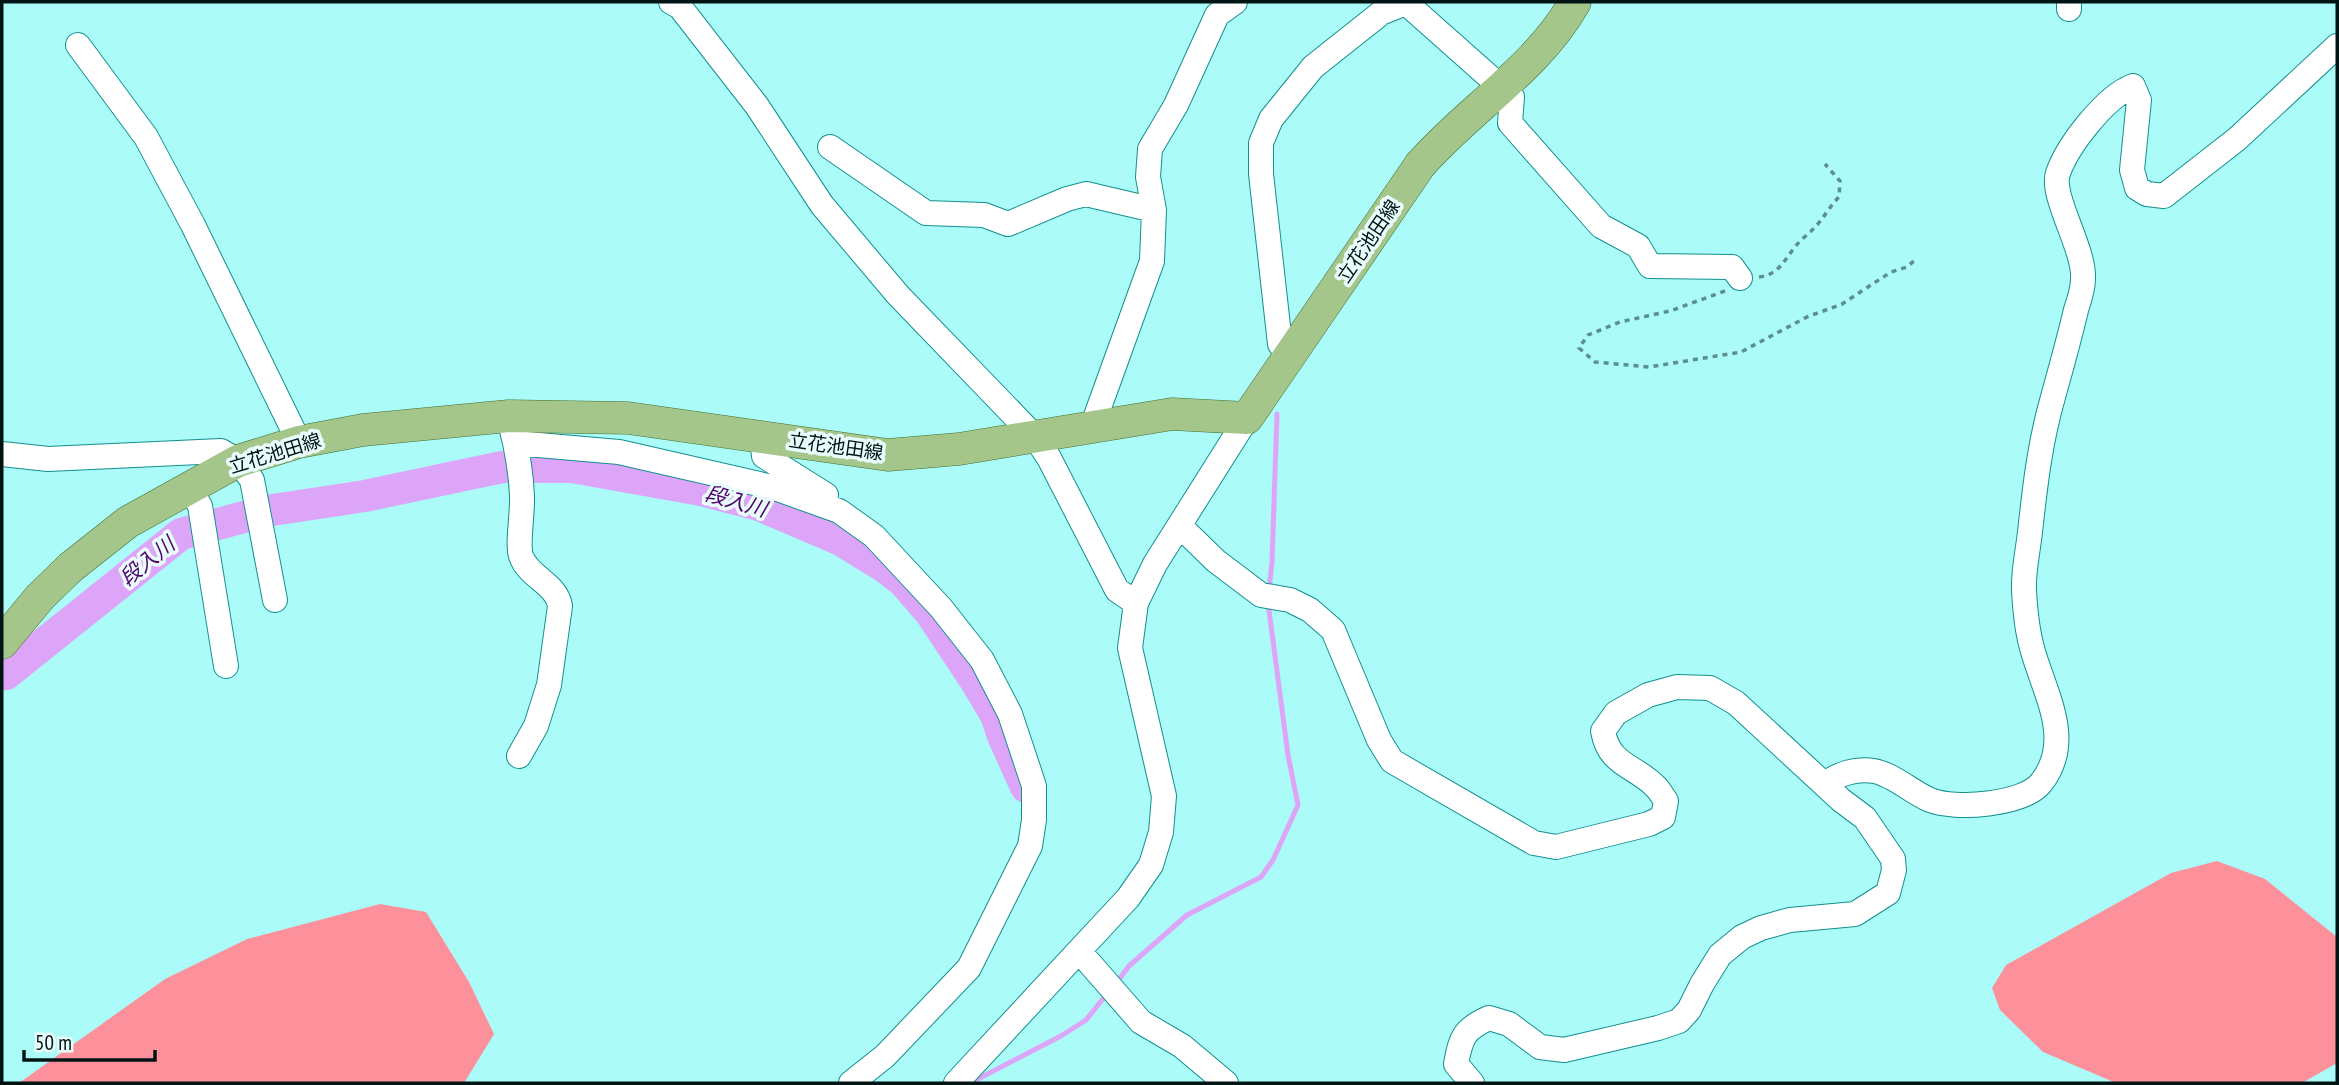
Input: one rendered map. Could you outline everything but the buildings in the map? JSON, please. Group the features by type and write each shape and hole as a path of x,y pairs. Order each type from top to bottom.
{"main road":[{"name":"立花池田線","path":"2,643 40,597 71,567 128,522 238,461 299,442 363,430 512,429 628,418 888,455 959,449 1172,414 1247,418 1420,165 1551,39 1575,2"}],"street":[{"path":"671,2 680,7 757,106 830,215 898,295 1035,437 1049,458 1116,590 1136,603"},
{"path":"1092,428 1152,261 1154,210 1148,177 1150,149 1176,105 1217,15 1235,2"},
{"path":"1289,357 1280,344 1261,174 1261,143 1271,119 1313,67 1381,13 1406,2 1512,97 1510,123 1601,226 1638,246 1650,266 1732,267 1740,278"},
{"path":"78,45 146,137 193,225 299,442"},
{"path":"1824,784 1846,771 1875,771 1931,801 1956,806 1979,805 2016,797 2040,785 2054,760 2057,730 2031,646 2024,588 2042,435 2084,280 2071,227 2058,193 2057,175 2070,150 2089,124 2120,91 2133,86 2139,100 2132,170 2137,188 2147,194 2164,196 2237,139 2337,46"},
{"path":"830,147 926,214 984,215 1009,223 1086,194 1154,210"},
{"path":"956,1083 1079,951 1136,887 1151,866 1161,832 1164,796 1161,773 1130,648 1136,603 1155,564 1247,418"},
{"path":"519,756 536,726 549,685 560,606 559,599 548,586 535,577 521,555 522,496 512,429 772,487 839,511 874,536 916,579 982,660 1010,714 1034,786 1034,820 1030,846 969,968 885,1056 851,1083"},
{"path":"762,436 764,456 835,500 839,511"},
{"path":"2,454 48,459 221,451 238,461 252,480 275,600"},
{"path":"189,487 200,506 226,666"},
{"path":"1180,526 1216,561 1261,595 1290,600 1310,610 1333,630 1378,740 1392,761 1534,843 1556,848 1649,824 1663,817 1666,802 1661,794 1656,787 1615,758 1605,744 1603,731 1616,713 1648,695 1677,687 1710,688 1736,703 1865,818 1893,859 1894,870 1888,894 1855,914 1790,920 1761,928 1742,937 1720,956 1689,1010 1679,1021 1564,1050 1540,1047 1509,1024 1489,1018 1472,1025 1460,1043 1457,1064 1472,1083"},
{"path":"1079,951 1141,1022 1182,1046 1226,1083"}],"path":[{"path":"1825,164 1840,181 1839,197 1796,246 1784,264 1768,276 1740,278 1729,289 1670,311 1620,322 1588,335 1578,348 1595,362 1649,367 1741,352 1807,317 1842,304 1891,272 1908,267 1915,260"}],"shaded area":[{"path":"2217,861 2265,879 2337,937 2337,1063 2302,1083 2116,1083 2043,1052 2000,1010 1992,988 2006,965 2171,873"},
{"path":"380,904 426,912 469,982 494,1034 464,1083 19,1083 165,979 247,939"}],"waterway":[{"path":"1269,590 1277,414"},
{"name":"段入川","path":"6,674 181,534 266,511 365,496 502,467 572,467 701,490 759,505 841,540 885,567 903,581 930,612 977,683 996,715 1026,787"},
{"path":"1117,982 1129,966 1187,915 1261,877 1273,860 1298,805 1288,755 1268,603"},
{"path":"970,1083 1061,1036 1086,1020 1106,995"}]}
